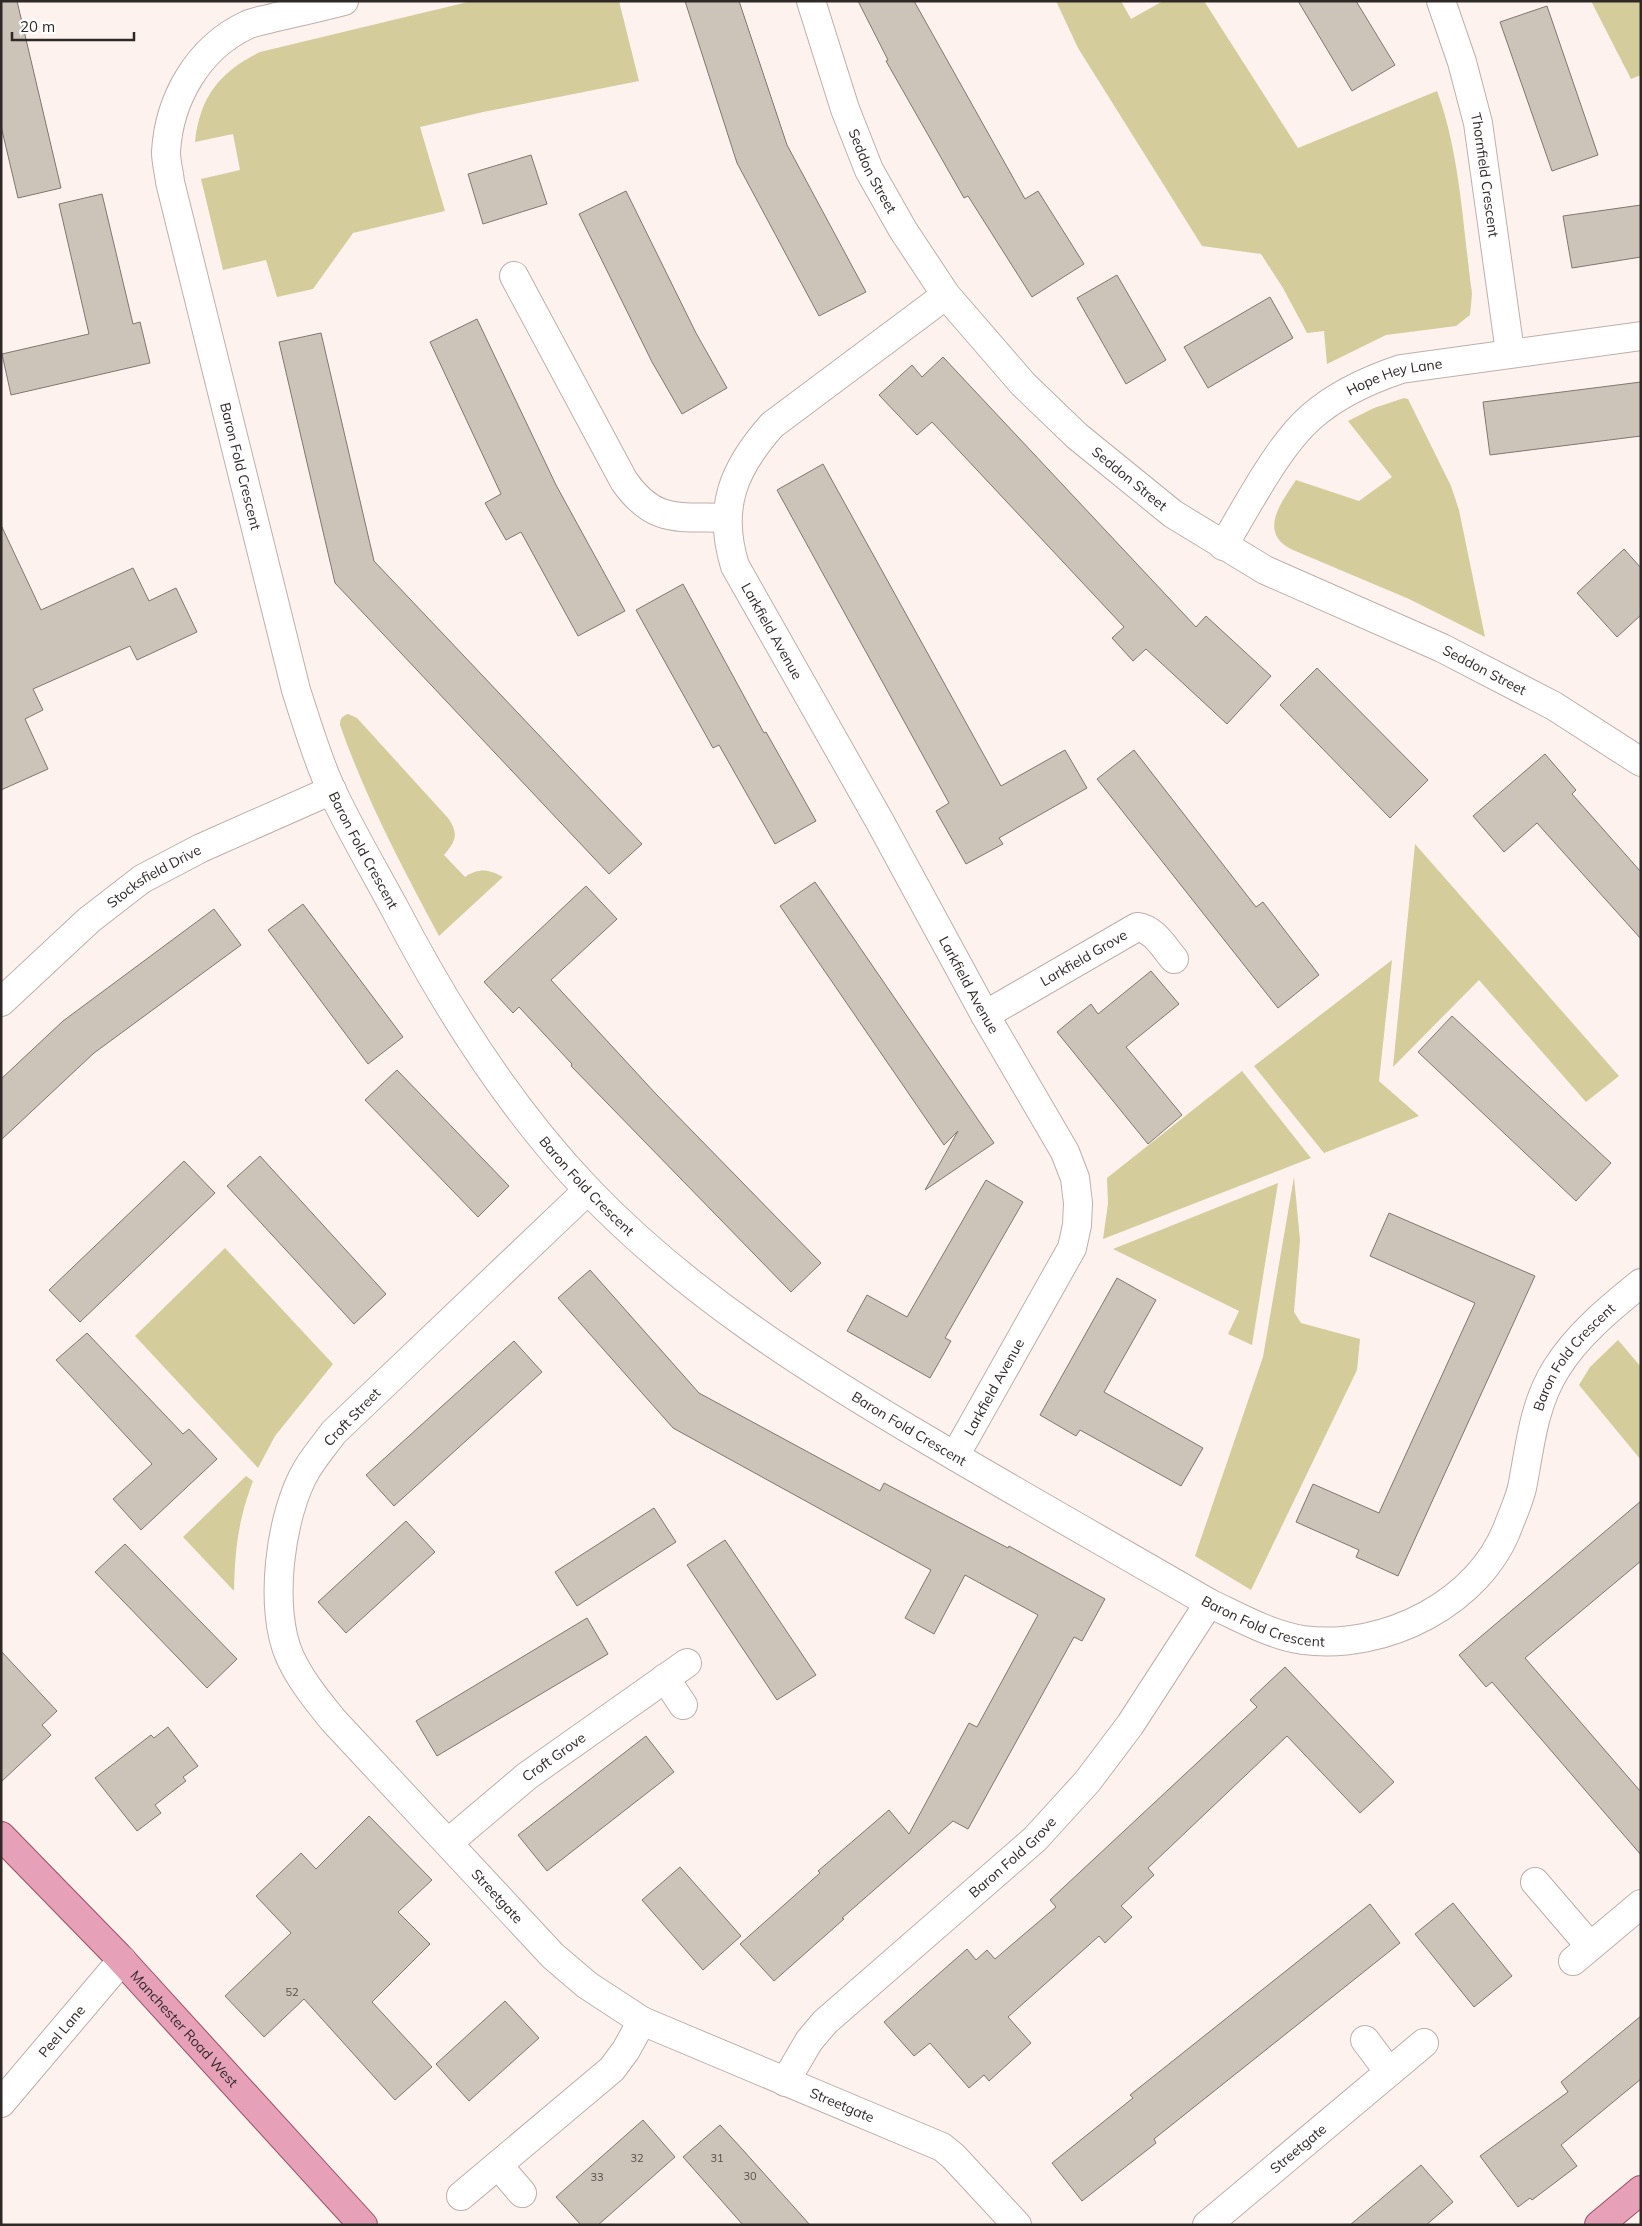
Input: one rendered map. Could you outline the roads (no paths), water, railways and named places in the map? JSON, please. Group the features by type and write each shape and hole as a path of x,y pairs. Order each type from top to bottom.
{"main road":[{"name":"Manchester Road West","path":"1,1836 122,1960 363,2225"},
{"path":"1599,2225 1641,2190"}],"street":[{"name":"Baron Fold Crescent","path":"344,1 248,24 225,38 201,61 190,75 177,100 169,126 166,154 170,182 296,690 312,740 332,790 422,961 480,1053 536,1130 588,1190 654,1253 711,1299 784,1352 955,1456 1208,1603 1269,1630 1302,1640 1337,1642 1365,1638 1402,1627 1440,1608 1468,1585 1490,1560 1508,1527 1521,1490 1530,1433 1540,1401 1556,1369 1577,1341 1641,1283"},
{"name":"Seddon Street","path":"812,1 845,110 869,170 903,230 946,295 1023,384 1077,436 1173,514 1223,546 1265,570 1396,626 1499,677 1554,706 1640,760"},
{"name":"Thornfield Crescent","path":"1441,1 1462,62 1478,123 1510,352"},
{"path":"514,276 624,481 634,496 649,509 666,515 727,518"},
{"name":"Larkfield Avenue","path":"946,295 772,425 752,447 738,474 727,518 728,543 735,566 879,820 985,1015 1065,1152 1074,1178 1078,1203 1077,1225 1072,1248 955,1456"},
{"name":"Hope Hey Lane","path":"1223,546 1279,455 1310,418 1338,396 1372,378 1401,369 1510,352 1641,336"},
{"name":"Stocksfield Drive","path":"1,1002 89,920 142,879 201,848 332,790"},
{"name":"Larkfield Grove","path":"985,1015 1137,927 1146,928 1152,932 1174,959"},
{"name":"Croft Street","path":"449,1842 333,1720 307,1688 290,1656 281,1620 282,1546 291,1506 307,1469 334,1432 588,1190"},
{"name":"Baron Fold Grove","path":"785,2082 809,2040 825,2022 1035,1839 1087,1782 1130,1725 1208,1603"},
{"name":"Croft Grove","path":"449,1842 527,1776 687,1663"},
{"path":"665,1678 683,1705"},
{"name":"Streetgate","path":"449,1842 553,1956 587,1985 642,2021 942,2147 953,2156 1017,2225"},
{"path":"1535,1882 1581,1953 1641,1904"},
{"name":"Peel Lane","path":"1,2103 122,1960"},
{"path":"461,2196 612,2069 626,2050 642,2021"},
{"path":"1365,2040 1389,2072"},
{"name":"Streetgate","path":"1206,2225 1424,2043"},
{"path":"498,2165 522,2193"}]}
